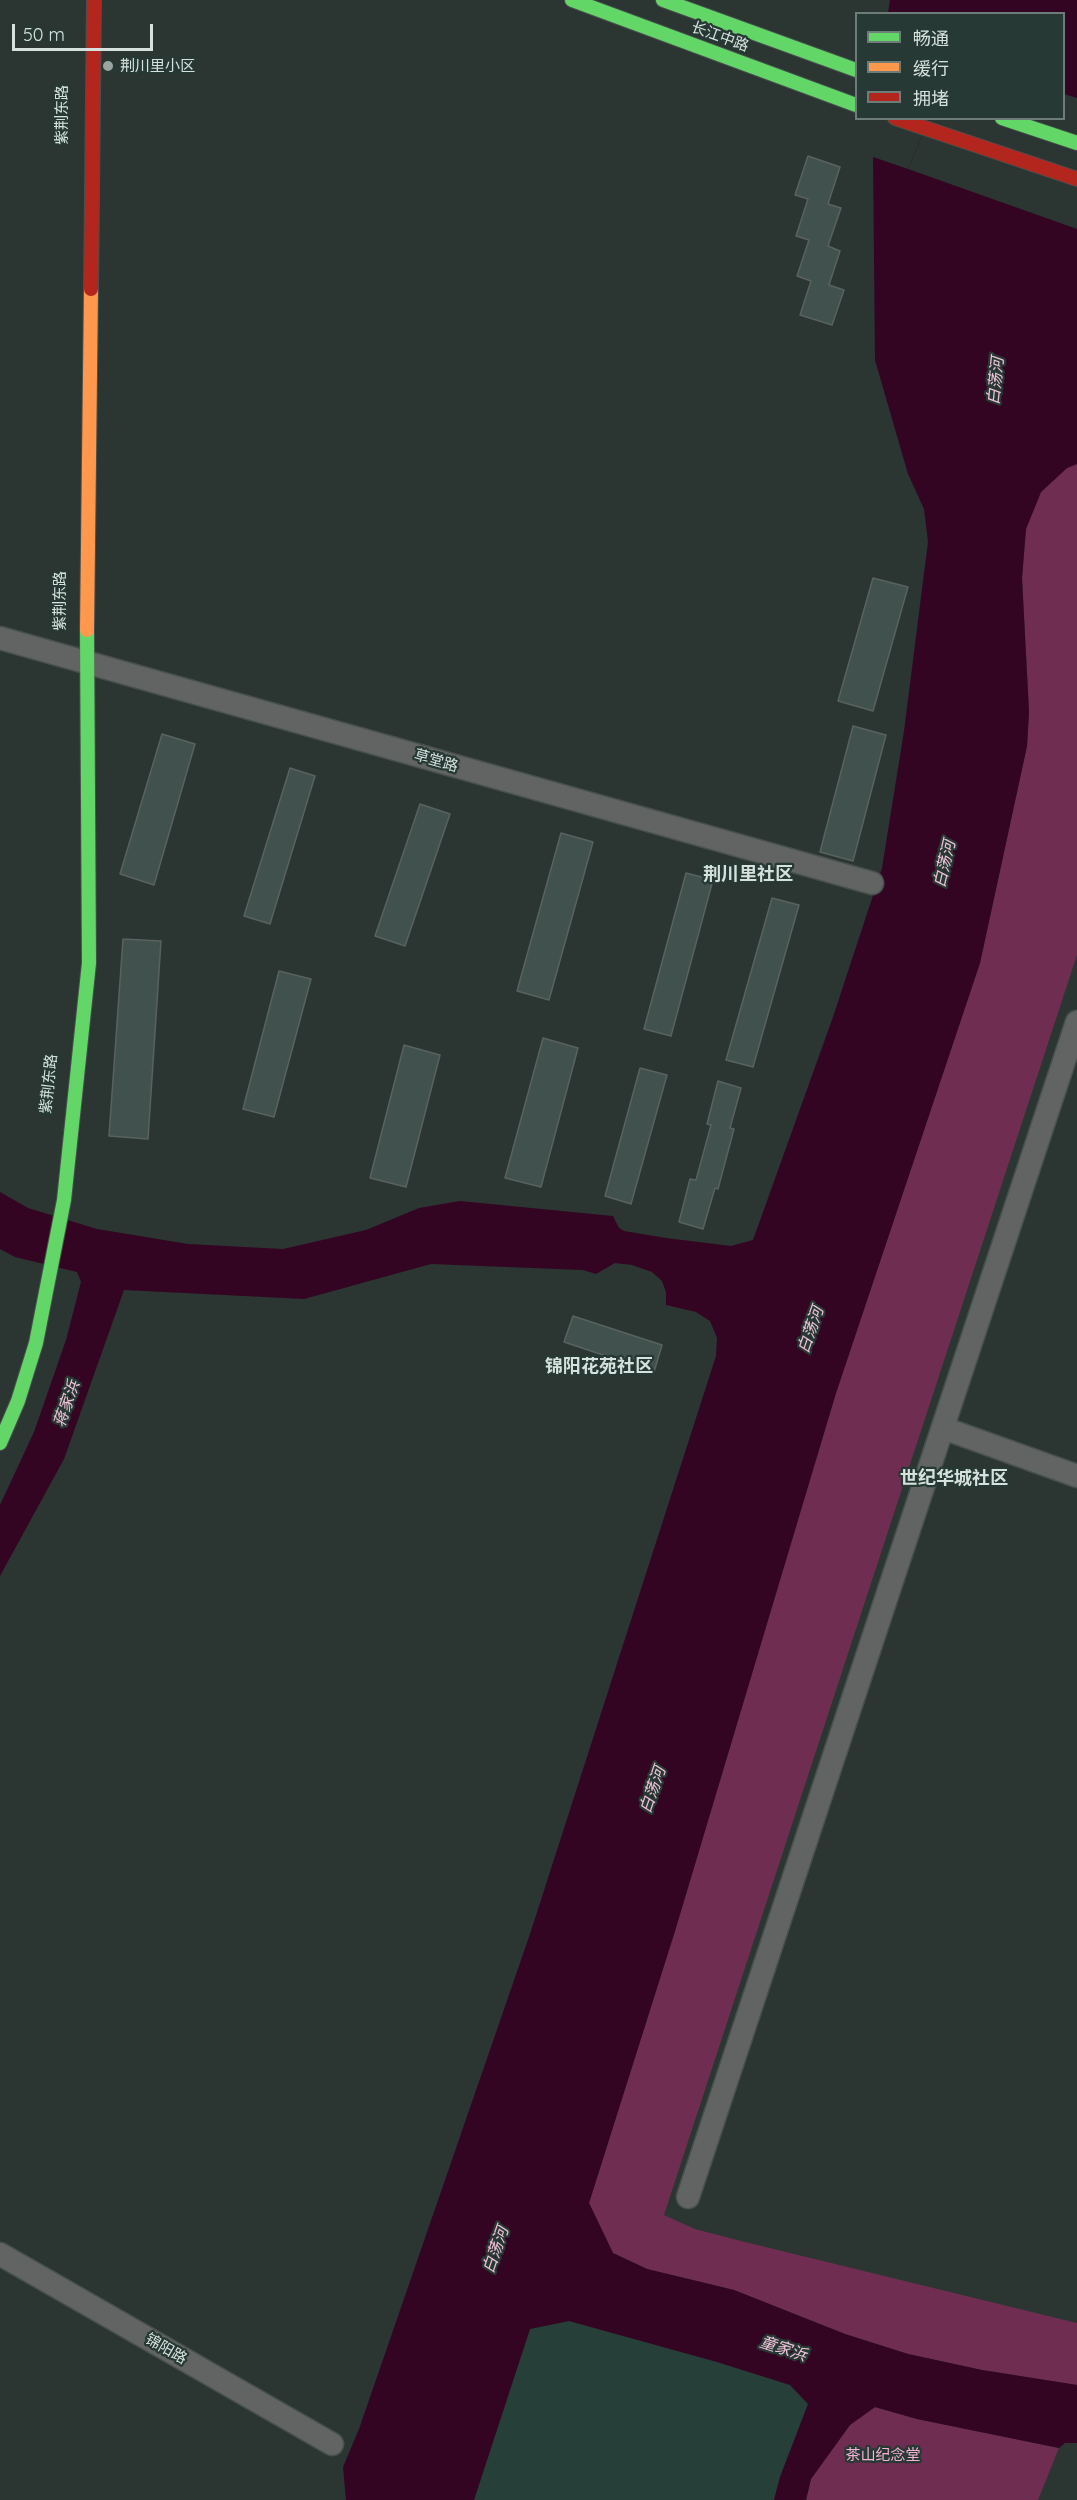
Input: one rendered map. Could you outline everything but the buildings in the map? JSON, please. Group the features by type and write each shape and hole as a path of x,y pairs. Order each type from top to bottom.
{"street":[{"name":"紫荆东路","path":"82,662 94,0"},
{"name":"长江中路","path":"572,0 855,105"},
{"name":"长江中路","path":"663,0 855,70"},
{"path":"901,120 1077,179"},
{"path":"1008,120 1077,143"},
{"name":"紫荆东路","path":"43,1286 59,1200 81,935 82,662 78,141"},
{"name":"草堂路","path":"0,638 872,883"},
{"path":"688,2198 1077,1022"},
{"path":"0,1412 17,1368 43,1286"},
{"path":"0,1443 18,1401 36,1343 43,1286"},
{"path":"943,1428 1077,1476"},
{"name":"锦阳路","path":"0,2254 332,2444"}],"shaded area":[{"path":"569,2321 790,2385 808,2404 780,2477 774,2500 474,2500 530,2329"}],"green space":[{"path":"1077,464 1077,955 664,2215 695,2229 1077,2323 1077,2385 982,2370 908,2354 845,2334 734,2290 647,2269 613,2253 589,2203 675,1931 836,1393 980,963 1027,746 1029,711 1022,578 1026,529 1041,492 1067,468"},
{"name":"茶山纪念堂","path":"875,2407 917,2419 1059,2448 1038,2500 806,2500 811,2479 850,2425"}],"water":[{"path":"890,0 1077,0 1077,464 1067,468 1041,492 1026,529 1022,578 1029,712 1027,746 980,963 836,1393 675,1931 589,2203 613,2253 647,2269 734,2290 845,2334 908,2354 982,2370 1077,2385 1077,2443 1065,2443 1059,2448 917,2419 875,2407 850,2425 811,2479 806,2500 774,2500 780,2477 808,2404 790,2385 569,2321 530,2329 474,2500 346,2500 343,2467 359,2429 530,1934 716,1356 717,1338 710,1321 696,1312 666,1305 666,1292 662,1281 652,1272 632,1265 615,1263 596,1274 583,1270 431,1264 304,1299 124,1290 64,1459 0,1576 0,1505 34,1432 66,1340 81,1282 77,1272 15,1257 0,1249 0,1192 28,1208 97,1229 188,1244 283,1249 366,1230 419,1208 460,1201 613,1216 619,1228 624,1231 666,1238 731,1246 753,1240 833,1017 882,868 904,731 928,542 924,509 908,474 875,360 873,157 908,169 929,120 1065,120 1065,12 888,12"}],"pier":[{"path":"1065,94 1077,98 1077,229 908,169 929,120 1065,120"}],"traffic: fast":[{"path":"572,0 855,105"},
{"path":"663,0 855,70"},
{"path":"1008,120 1077,143"},
{"path":"0,1443 18,1401 36,1343 64,1200 89,963 87,630"}],"traffic: slow":[{"path":"87,630 91,289"}],"traffic: jam":[{"path":"91,289 94,0"},
{"path":"901,120 1077,179"}],"place":[{"name":"荆川里小区","path":"108,66"}],"district":[{"name":"荆川里社区","path":"748,875"},
{"name":"锦阳花苑社区","path":"599,1367"},
{"name":"世纪华城社区","path":"954,1479"}],"water label":[{"name":"白荡河","path":"996,381"},
{"name":"白荡河","path":"945,864"},
{"name":"白荡河","path":"811,1330"},
{"name":"蒋家浜","path":"67,1404"},
{"name":"白荡河","path":"653,1790"},
{"name":"白荡河","path":"496,2250"},
{"name":"童家浜","path":"783,2349"}]}
